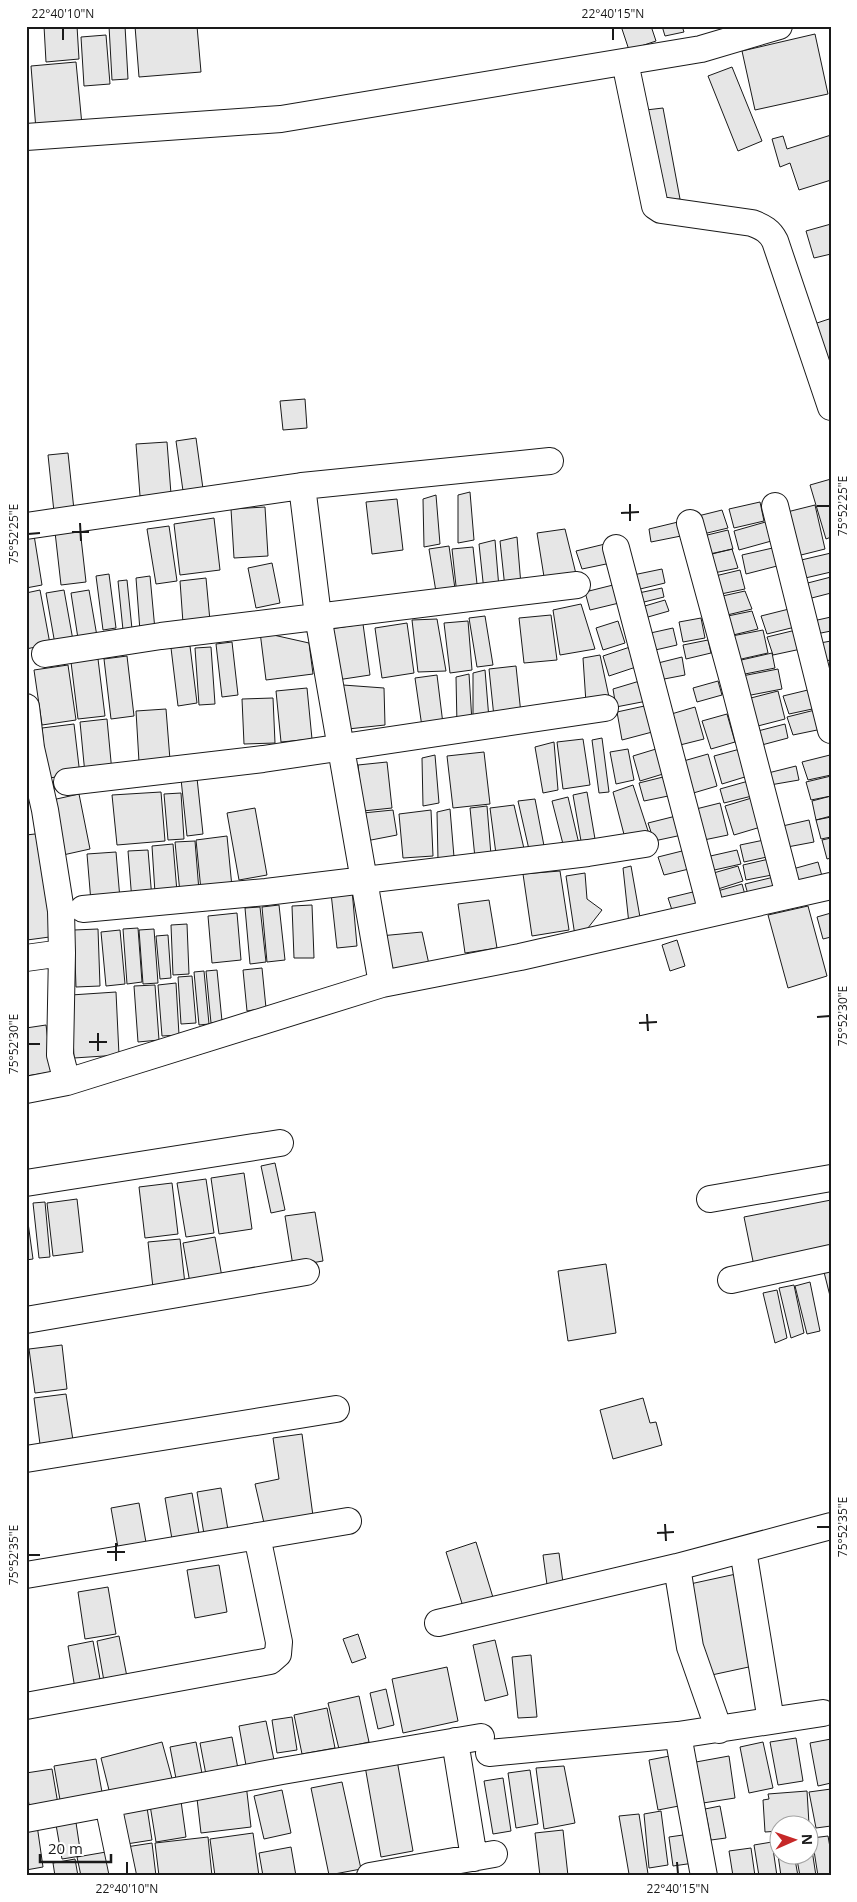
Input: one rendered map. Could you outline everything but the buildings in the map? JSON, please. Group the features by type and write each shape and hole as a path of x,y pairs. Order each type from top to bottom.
{"street":[{"path":"26,137 281,118 701,50 779,26"},
{"path":"625,62 655,206 661,210 752,223 763,227 771,233 831,406"},
{"path":"26,526 302,486 550,461"},
{"path":"302,486 318,616 382,984"},
{"path":"775,506 831,730"},
{"path":"690,523 789,895"},
{"path":"616,548 712,913"},
{"path":"45,654 161,636 577,585"},
{"path":"26,707 32,748 36,812 60,911 62,954 60,1055 67,1082"},
{"path":"67,782 263,759 503,725 605,708"},
{"path":"83,909 266,892 588,854 645,844"},
{"path":"26,1090 67,1082 382,984 520,957 831,886"},
{"path":"26,958 62,954"},
{"path":"26,1183 280,1142"},
{"path":"710,1199 831,1178"},
{"path":"731,1280 831,1258"},
{"path":"26,1320 306,1272"},
{"path":"26,1459 336,1409"},
{"path":"26,1575 348,1521"},
{"path":"438,1623 677,1567 831,1526"},
{"path":"26,1706 270,1661 278,1654 279,1642 258,1536"},
{"path":"743,1550 772,1721"},
{"path":"677,1567 690,1647 719,1730"},
{"path":"26,1819 455,1740 485,1745 678,1735 824,1713"},
{"path":"678,1735 704,1876"},
{"path":"370,1876 484,1856 455,1740"},
{"path":"108,1804 123,1876"}]}
